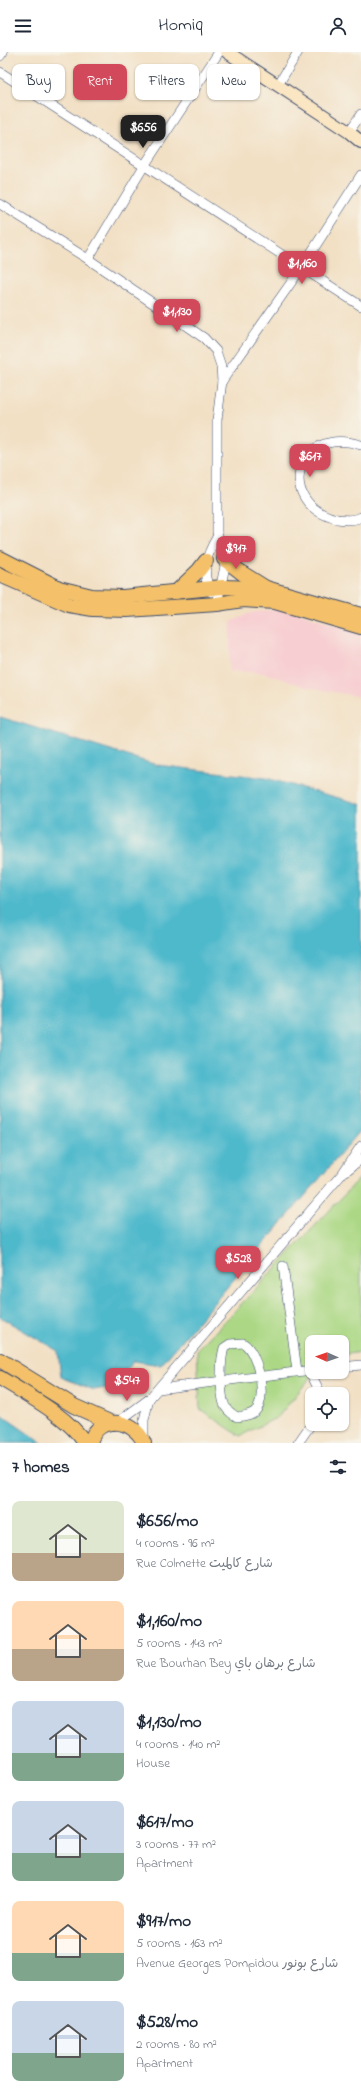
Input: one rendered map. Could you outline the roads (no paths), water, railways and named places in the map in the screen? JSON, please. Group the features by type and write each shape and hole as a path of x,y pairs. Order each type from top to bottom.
{"main road":[{"path":"227,52 357,137"},
{"path":"0,558 59,588 92,596 123,597 215,587 266,588 361,615"},
{"path":"224,559 242,573 266,588"},
{"path":"176,592 199,570 206,561"},
{"path":"0,574 68,605 92,610 127,610 217,604 243,600 275,602 361,627"},
{"path":"68,605 72,592"},
{"path":"0,1360 74,1406 115,1422 127,1424 135,1429 141,1436 144,1443"},
{"path":"0,1378 63,1420 80,1435 85,1443"},
{"path":"90,1443 96,1432 103,1426 115,1422"}],"street":[{"path":"0,56 3,52"},
{"path":"88,259 144,166 220,52"},
{"path":"278,85 298,52"},
{"path":"0,72 361,306"},
{"path":"357,137 361,114"},
{"path":"222,381 302,267 361,175"},
{"path":"0,204 88,259 204,338 216,351 221,366 222,381 217,420 217,537 224,559 225,574 215,587 217,604"},
{"path":"361,445 343,441 321,445 303,459 299,470 300,486 306,499 317,511 345,520 361,517"},
{"path":"215,587 206,580 206,561 217,537"},
{"path":"115,1422 149,1399 158,1389 342,1174 361,1146"},
{"path":"342,1174 361,1159"},
{"path":"283,1266 297,1372"},
{"path":"243,1343 249,1347 254,1354 260,1375 260,1399 258,1409 250,1415 237,1417 230,1413 224,1405 222,1380 221,1357 224,1348 230,1344 243,1343"},
{"path":"349,1366 361,1365"},
{"path":"158,1389 260,1375 305,1371"},
{"path":"144,1443 144,1420 149,1399"},
{"path":"298,1443 307,1431"}],"water":[{"path":"0,717 157,765 266,778 361,804 361,1130 161,1365 133,1361 126,1370 124,1385 94,1390 61,1377 58,1351 0,1317"},
{"path":"0,1414 42,1443 0,1443"}]}
